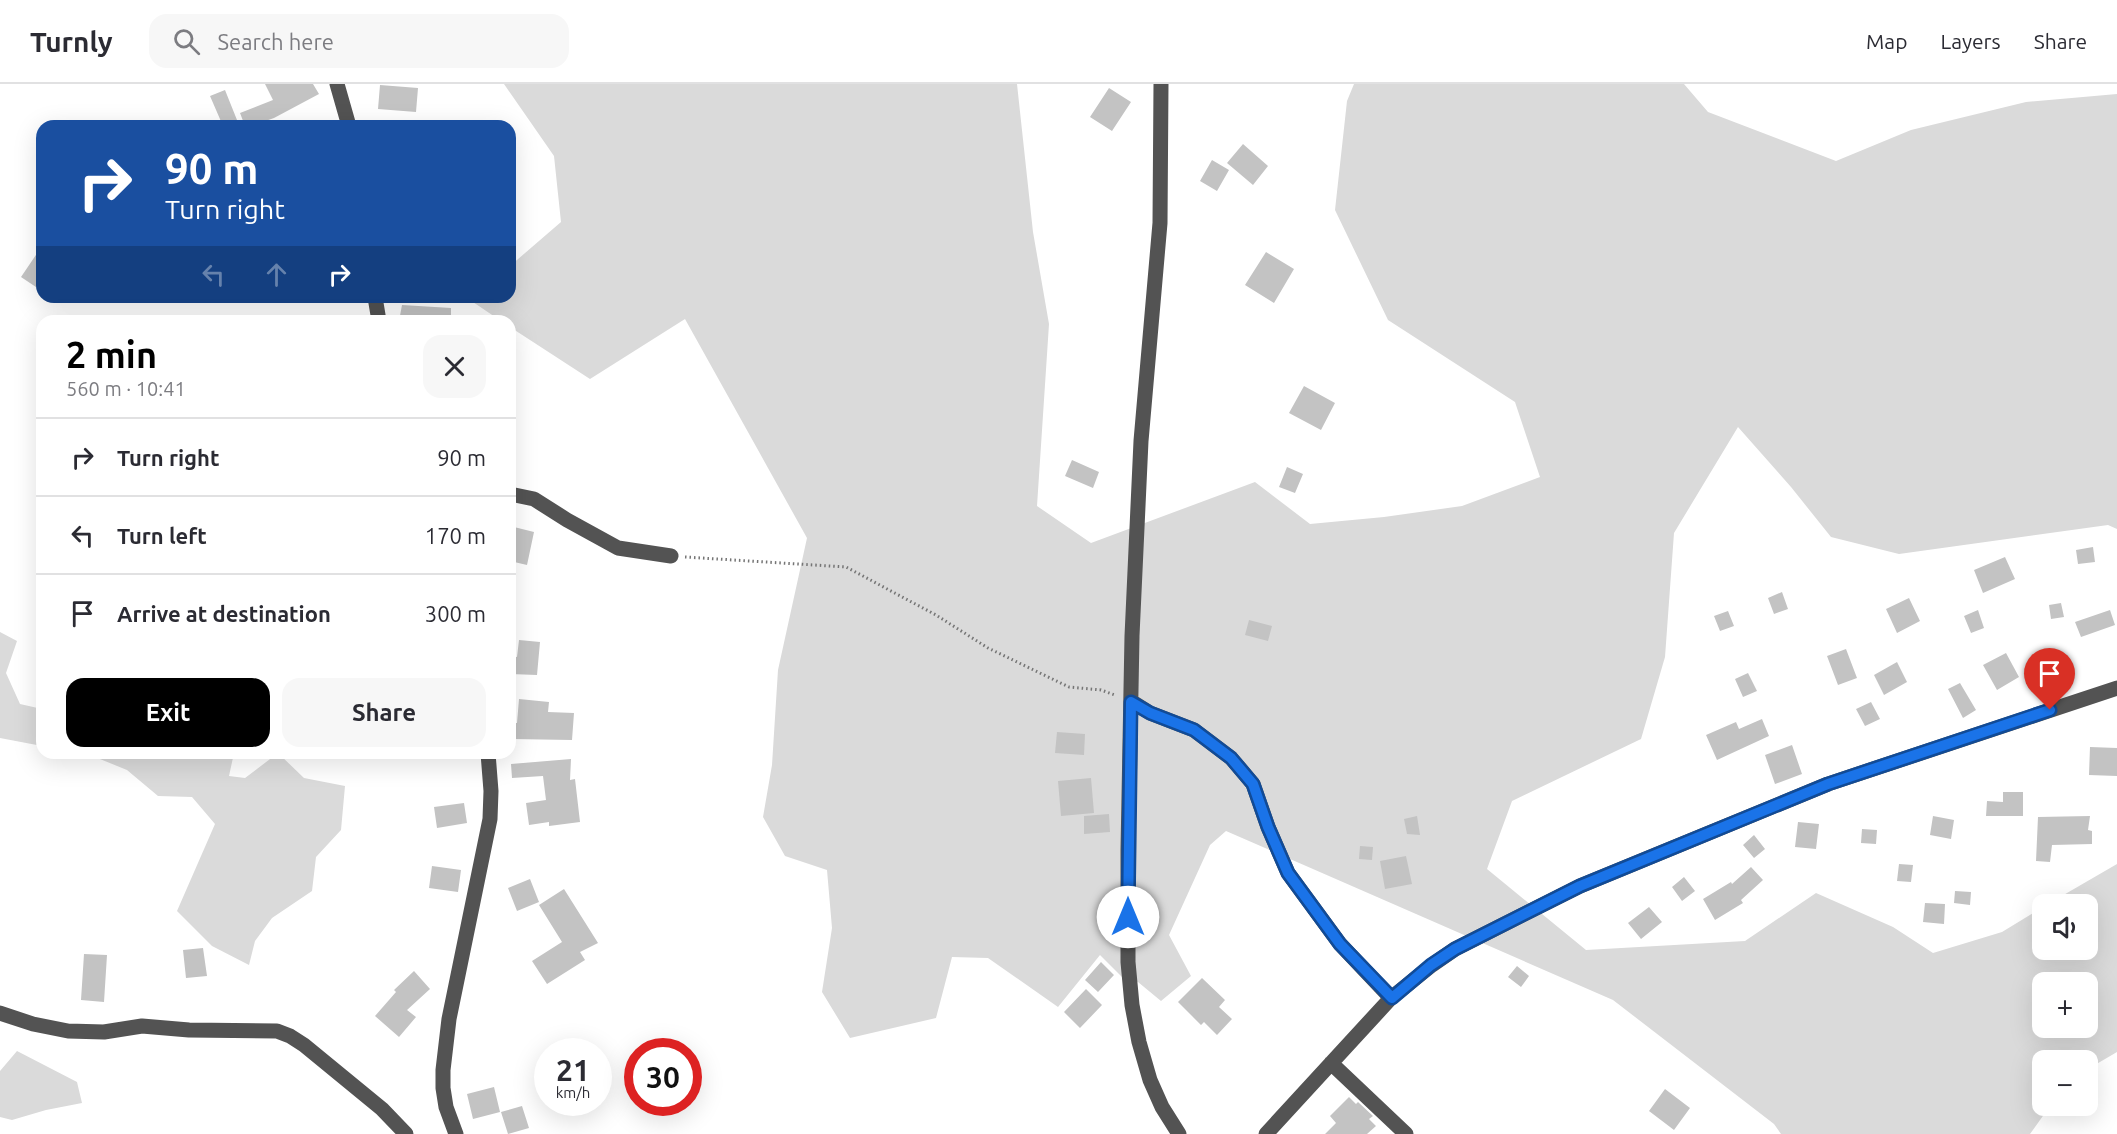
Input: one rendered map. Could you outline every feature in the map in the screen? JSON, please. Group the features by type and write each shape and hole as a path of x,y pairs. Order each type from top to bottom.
{"street":[{"path":"337,84 347,120"},
{"path":"1161,84 1160,223 1141,441 1131,702 1128,962 1132,1005 1139,1042 1150,1080 1162,1107 1179,1134"},
{"path":"516,495 534,499 618,548 671,556"},
{"path":"1266,1134 1392,998 1431,965 1455,949 1580,886 1828,784 2117,688"},
{"path":"1131,702 1150,713 1194,730 1231,758 1253,784 1288,873 1340,944 1392,998"},
{"path":"456,1134 446,1107 443,1070 449,1019 490,819 488,759"},
{"path":"0,1013 33,1024 68,1031 104,1032 142,1026 189,1030 276,1031 304,1045 382,1109 406,1134"},
{"path":"1331,1063 1406,1134"}],"path":[{"path":"671,556 846,567 936,615 988,648 1069,687 1101,690 1131,702"}],"shaded area":[{"path":"504,84 1017,84 1033,232 1049,324 1037,506 1091,543 1255,482 1310,524 1384,517 1462,506 1540,477 1515,402 1388,320 1335,210 1347,101 1354,84 1684,84 1708,112 1836,161 1911,130 2026,102 2117,94 2117,529 2108,525 1899,554 1831,537 1738,427 1674,533 1665,657 1641,739 1512,801 1487,869 1586,950 1745,941 1816,893 1893,927 1933,953 2002,932 2032,914 2032,960 2098,960 2098,894 2065,894 2117,864 2117,1052 2098,1063 2098,1050 2032,1050 2032,1116 2043,1116 2030,1134 1781,1134 1774,1124 1613,1000 1226,831 1210,845 1169,935 1191,976 1161,1001 1138,982 1122,977 1100,955 1058,1007 988,958 952,957 936,1018 850,1038 822,992 832,928 827,870 785,856 763,817 772,765 778,670 807,538 685,319 590,379 516,331 516,315 492,315 474,303 516,303 516,261 561,222 554,156"},
{"path":"0,632 17,641 6,673 20,704 36,708 36,745 0,738"},
{"path":"100,759 233,759 229,776 245,778 270,759 284,759 304,778 345,786 341,830 316,857 312,891 272,918 255,941 249,965 212,946 177,911 215,824 192,797 158,796 127,770"},
{"path":"17,1051 77,1082 82,1103 12,1120 0,1117 0,1071"}],"building":[{"path":"265,84 313,84 319,94 268,120 243,120 240,113 273,100"},
{"path":"380,85 418,88 416,112 378,109"},
{"path":"1109,88 1131,102 1112,131 1090,117"},
{"path":"225,90 237,120 220,120 210,96"},
{"path":"1243,144 1268,166 1253,185 1227,163"},
{"path":"1212,160 1229,170 1217,191 1200,181"},
{"path":"1266,252 1294,269 1274,303 1245,285"},
{"path":"36,255 36,287 21,277"},
{"path":"402,305 451,308 451,315 400,315"},
{"path":"1304,386 1335,403 1321,430 1289,413"},
{"path":"1072,460 1099,472 1093,488 1065,476"},
{"path":"1287,467 1303,474 1295,493 1279,487"},
{"path":"516,528 534,532 527,565 516,562"},
{"path":"2093,547 2095,562 2078,564 2076,550"},
{"path":"2005,557 2015,579 1983,593 1974,570"},
{"path":"1782,592 1788,609 1774,614 1768,598"},
{"path":"1909,598 1920,621 1897,633 1886,609"},
{"path":"2061,603 2064,617 2051,619 2049,605"},
{"path":"1978,610 1984,628 1971,633 1964,616"},
{"path":"2110,610 2115,625 2081,637 2075,622"},
{"path":"1728,611 1734,626 1720,631 1714,616"},
{"path":"1249,620 1272,626 1268,641 1245,635"},
{"path":"519,640 540,642 537,675 516,674"},
{"path":"1846,649 1857,678 1838,685 1827,656"},
{"path":"2006,653 2019,677 1997,690 1983,665"},
{"path":"1897,662 1907,682 1884,695 1874,675"},
{"path":"1748,673 1757,691 1743,697 1735,679"},
{"path":"1960,683 1976,710 1963,718 1948,689"},
{"path":"519,699 549,702 548,712 574,713 572,740 516,739"},
{"path":"1871,702 1880,719 1865,726 1856,709"},
{"path":"1762,719 1769,736 1717,760 1706,735 1736,722 1739,729"},
{"path":"1057,732 1085,734 1084,755 1055,753"},
{"path":"1792,745 1802,774 1775,784 1765,755"},
{"path":"2090,747 2117,748 2117,776 2089,775"},
{"path":"571,759 570,780 575,779 580,822 549,826 549,822 529,825 526,803 546,800 543,776 512,778 511,764"},
{"path":"1091,778 1094,813 1061,816 1058,781"},
{"path":"2003,792 2023,792 2023,816 1986,816 1987,801 2003,802"},
{"path":"464,803 467,823 437,828 434,807"},
{"path":"1109,814 1110,832 1084,834 1084,816"},
{"path":"1417,816 1420,835 1407,834 1404,819"},
{"path":"1933,816 1954,820 1951,839 1930,835"},
{"path":"2090,816 2088,830 2092,831 2092,844 2052,845 2050,862 2036,861 2038,817"},
{"path":"1798,822 1819,824 1816,849 1795,847"},
{"path":"1862,829 1877,830 1876,844 1861,843"},
{"path":"1754,835 1765,849 1754,858 1743,845"},
{"path":"1360,846 1373,847 1372,860 1359,859"},
{"path":"1406,856 1412,884 1385,889 1380,861"},
{"path":"1899,864 1913,865 1911,882 1897,881"},
{"path":"432,866 461,870 458,892 429,888"},
{"path":"1751,867 1763,880 1741,900 1743,903 1715,920 1703,899 1731,882 1732,884"},
{"path":"1684,877 1695,891 1682,901 1672,887"},
{"path":"530,879 539,902 517,911 508,888"},
{"path":"564,889 598,943 580,952 585,960 547,984 532,961 562,942 539,905"},
{"path":"1955,891 1971,892 1970,905 1954,903"},
{"path":"1925,903 1945,904 1944,924 1923,922"},
{"path":"1649,907 1662,922 1641,939 1628,923"},
{"path":"203,948 207,976 186,978 183,950"},
{"path":"84,954 107,955 104,1002 81,1000"},
{"path":"1101,962 1114,975 1098,992 1085,980"},
{"path":"1517,966 1529,976 1521,987 1508,977"},
{"path":"414,971 430,989 407,1010 416,1017 399,1037 375,1016 396,992 394,990"},
{"path":"1202,978 1225,1000 1219,1007 1232,1019 1217,1035 1204,1022 1201,1025 1178,1002"},
{"path":"1086,989 1102,1005 1080,1028 1064,1012"},
{"path":"494,1087 500,1112 473,1119 467,1094"},
{"path":"1665,1089 1690,1108 1674,1130 1649,1111"},
{"path":"1349,1097 1373,1116 1369,1119 1376,1126 1367,1134 1325,1134 1336,1123 1330,1116"},
{"path":"522,1106 529,1128 508,1134 501,1112"}],"route":[{"path":"1128,917 1131,702 1150,713 1194,730 1231,758 1253,784 1288,873 1340,944 1392,998 1403,986 1455,949 1580,886 1828,784 2050,710"}]}
